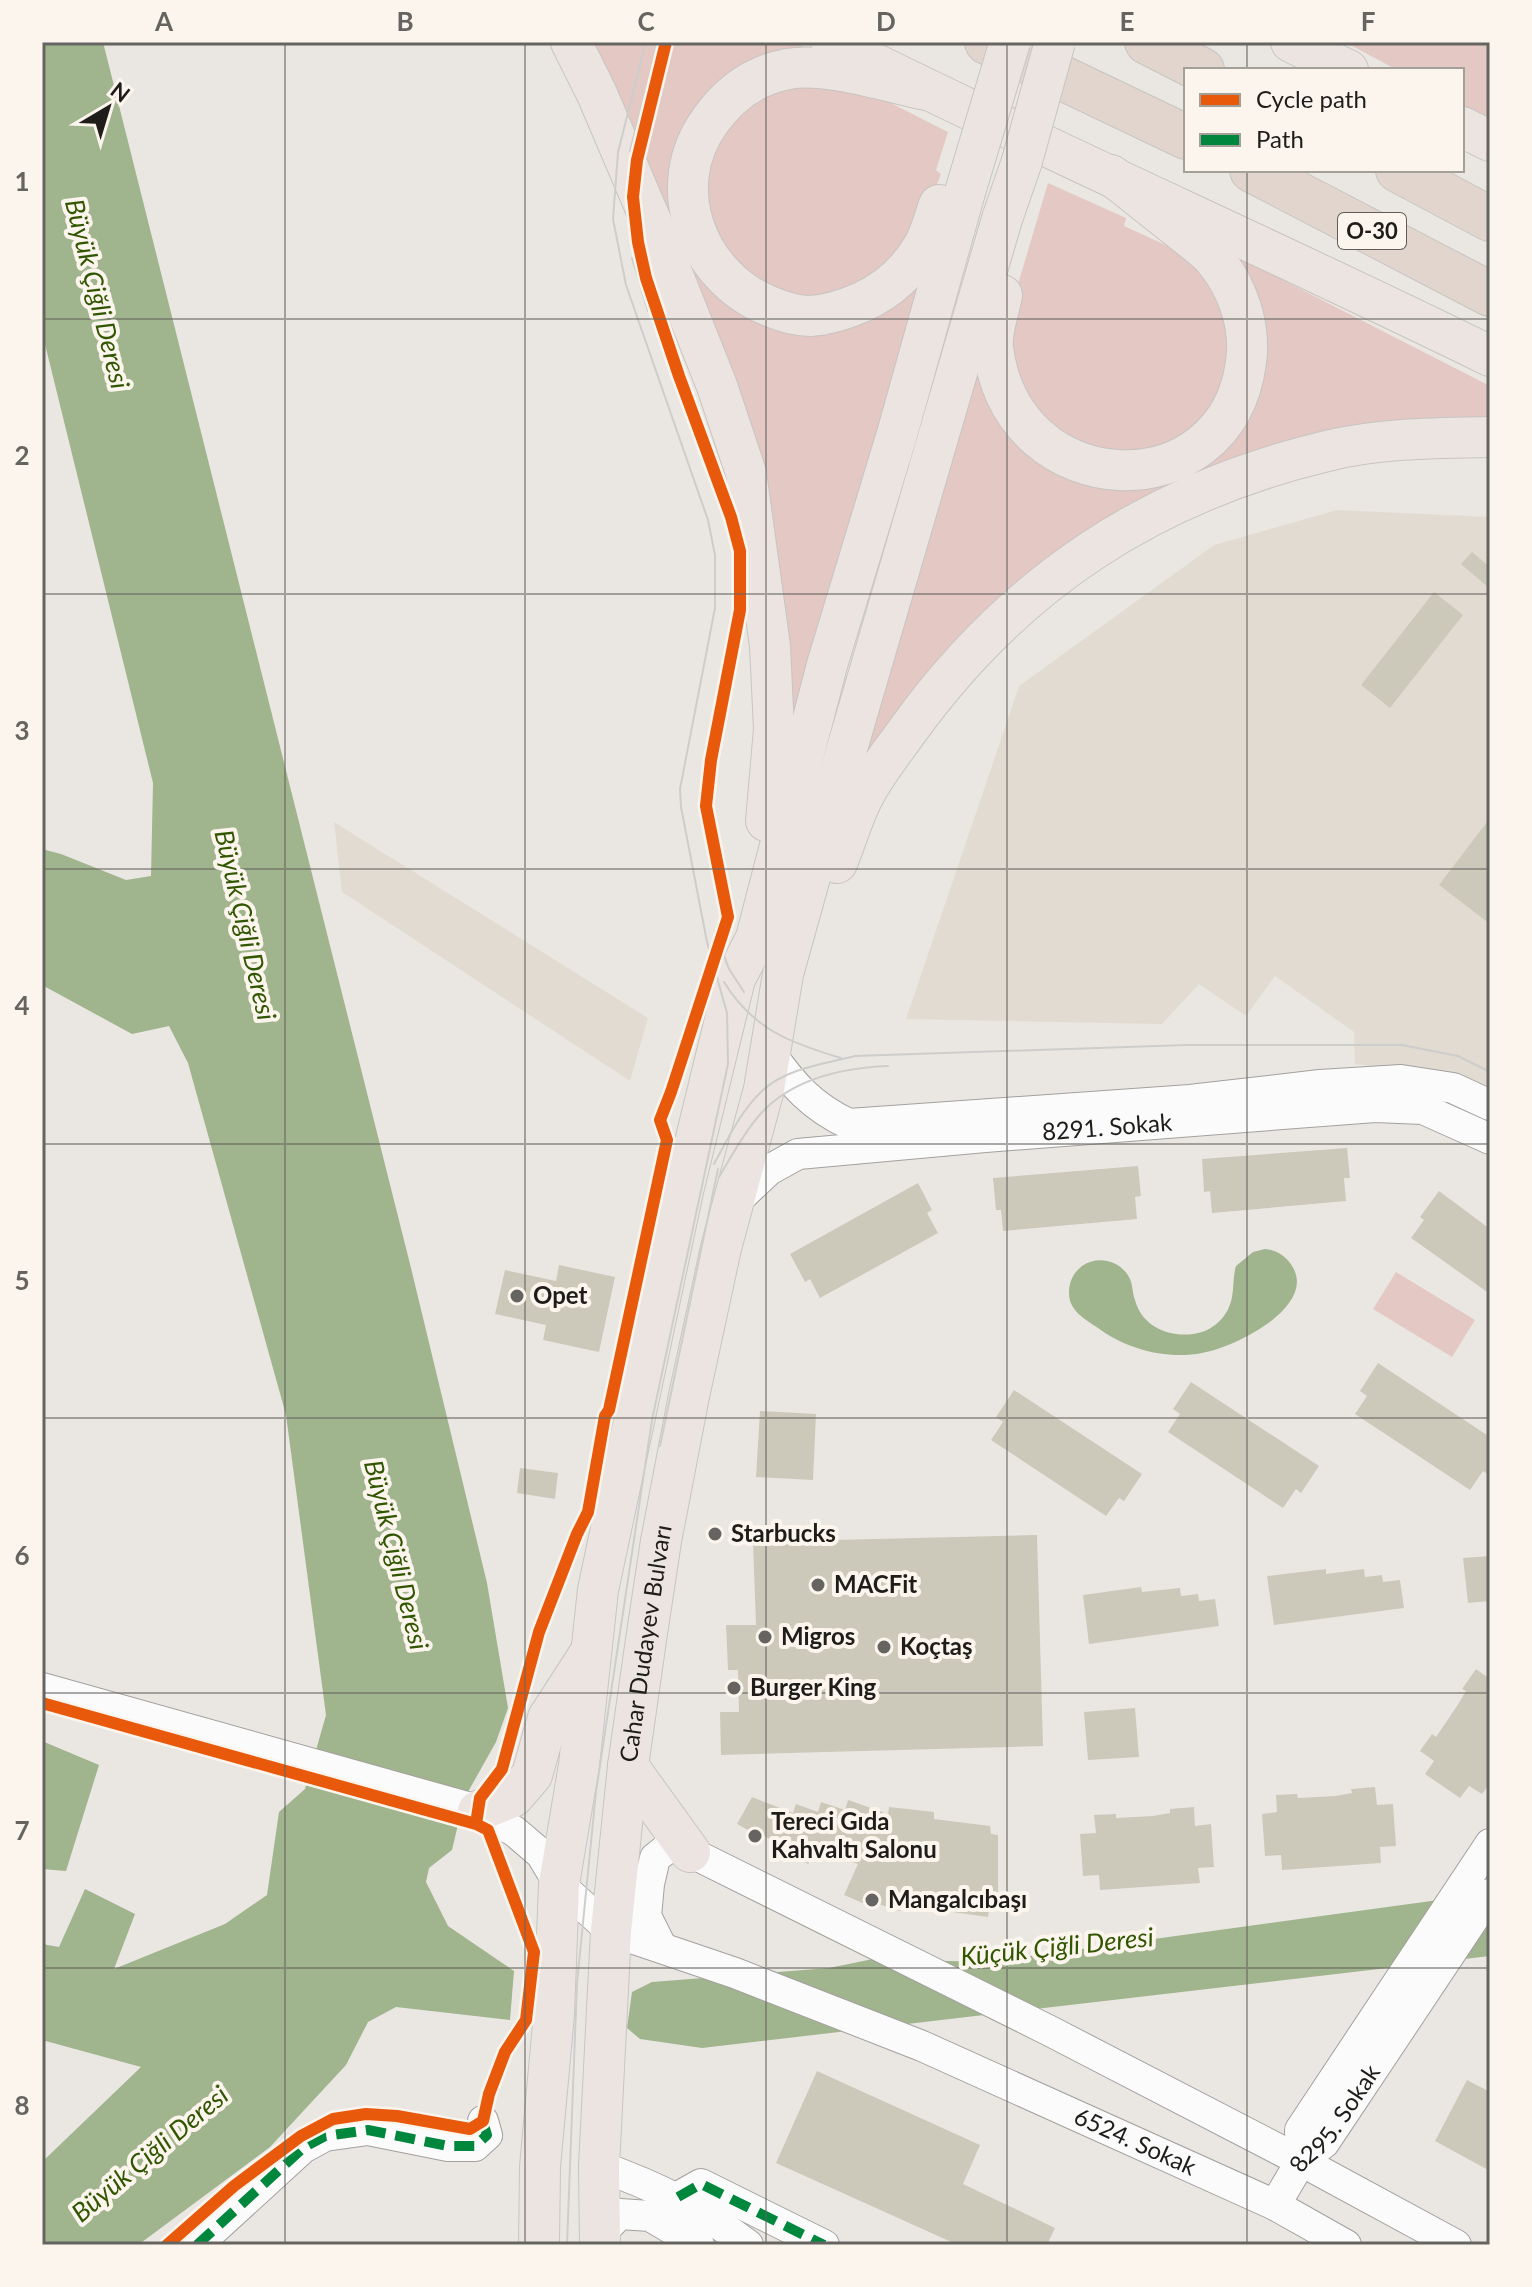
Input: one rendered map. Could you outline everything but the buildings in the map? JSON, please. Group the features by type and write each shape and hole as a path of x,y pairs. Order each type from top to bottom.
{"highway":[{"path":"987,42 1184,136"},
{"path":"1147,42 1198,68"},
{"name":"O-30","path":"1256,172 1490,294"},
{"name":"O-30","path":"1402,172 1490,219"}],"main road":[{"path":"571,42 597,94 657,235 717,386 746,473 770,646 774,729 756,938"},
{"path":"831,42 926,90 1304,265 1490,356"},
{"path":"926,90 833,70 790,68 757,78 736,91 700,134 688,165 687,197 693,228 708,259 734,287 756,301 782,312 809,316 842,311 871,298 895,282 925,244 985,128 1010,42"},
{"path":"1055,42 1022,161 992,345 1000,381 1016,414 1039,440 1065,458 1098,469 1128,472 1181,457 1207,441 1226,418 1243,385 1248,346 1243,314 1231,284 1214,258 1111,175"},
{"path":"1291,42 1344,68"},
{"path":"1464,128 1490,141"},
{"path":"756,938 827,665 897,434 957,186"},
{"path":"783,974 822,834 1010,225"},
{"path":"783,974 818,911 871,784 924,709 972,650 1033,594 1103,541 1182,500 1254,471 1330,450 1409,439 1490,437"},
{"name":"Cahar Dudayev Bulvarı","path":"539,2245 540,2167 554,2014 559,1884 579,1765 598,1590 660,1296 735,979 756,938"},
{"name":"Cahar Dudayev Bulvarı","path":"600,2240 599,2166 611,1931 628,1766 661,1541 689,1396 721,1248 764,1089 783,974"},
{"path":"480,1812 513,1797 532,1775 548,1718 592,1650"},
{"path":"628,1766 690,1852"}],"street":[{"name":"8291. Sokak","path":"769,1051 794,1087 830,1115 849,1124 1190,1100 1320,1085 1401,1080 1453,1088 1490,1105"},
{"name":"8291. Sokak","path":"735,1202 769,1170 798,1154 985,1137 1375,1107 1423,1109 1490,1139"},
{"path":"42,1688 480,1812 514,1831 541,1854 559,1884 611,1931"},
{"path":"1477,1888 1490,1844"},
{"path":"661,1946 646,1916 655,1858 670,1846 690,1852 1050,2031 1456,2245"},
{"name":"8295. Sokak","path":"1301,2161 1300,2130 1395,1983 1477,1888"},
{"name":"8295. Sokak","path":"1301,2161 1324,2143 1429,1984 1477,1888"},
{"name":"6524. Sokak","path":"611,1931 735,1973 922,2046 1275,2205 1346,2245"},
{"path":"197,2245 303,2148 325,2136 368,2130 448,2146 475,2146 487,2135 483,2121"},
{"path":"1275,2205 1301,2161"},
{"path":"599,2166 678,2197 748,2245"},
{"path":"678,2197 701,2184 824,2245"},
{"path":"600,2240 620,2214 650,2216 699,2245"}],"shaded area":[{"path":"588,42 794,42 809,49 678,144 755,315 921,280 792,735 782,615"},
{"path":"1345,42 1490,42 1490,119 1464,106 1464,68 1393,68"},
{"path":"783,82 855,85 948,132 936,170 941,174 921,226 893,267 827,300 766,289 713,238 701,174 723,124"},
{"path":"1048,183 1126,218 1124,226 1181,252 1205,271 1227,309 1233,367 1201,427 1135,457 1079,447 1023,399 1008,318"},
{"path":"1232,254 1490,386 1490,421 1184,483 855,781 979,356 1057,467 1226,441"},
{"path":"1337,510 1490,517 1490,1098 1455,1076 1355,1064 1354,1032 1275,976 1246,1016 1199,984 1162,1024 906,1019 1019,686 1214,545"},
{"path":"334,822 648,1018 630,1081 342,892"},
{"path":"1396,1272 1475,1320 1452,1357 1373,1309"}],"water":[{"name":"Büyük Çiğli Deresi","path":"42,42 103,42 411,1268 487,1583 508,1708 496,1742 464,1799 452,1850 429,1868 426,1882 448,1926 514,1971 510,2020 396,2007 368,2022 346,2065 270,2147 138,2245 42,2245 42,2162 141,2067 42,2040 42,1944 59,1947 85,1889 135,1914 114,1969 225,1924 267,1895 279,1812 305,1789 326,1715 286,1415 188,1063 169,1026 132,1034 42,985 42,849 126,880 151,876 153,783 42,332"},
{"path":"1265,1249 1285,1257 1297,1279 1294,1294 1285,1309 1270,1322 1234,1343 1202,1353 1161,1354 1121,1342 1083,1318 1070,1299 1071,1281 1079,1269 1094,1261 1108,1261 1125,1271 1139,1310 1151,1324 1169,1333 1203,1332 1227,1312 1236,1266 1253,1252"},
{"path":"42,1741 99,1765 66,1871 42,1869"},
{"path":"1490,1893 1490,1956 702,2048 640,2039 627,2028 632,1992 652,1982 829,1968 873,1959 986,1962"}],"tram line":[{"path":"567,2245 577,1983 596,1792 652,1420 728,1064 727,1013 707,942 680,789 715,608 715,555 708,520 626,285 613,219 618,152 646,42"},
{"path":"630,151 658,42"},
{"path":"632,258 648,311"},
{"path":"715,931 729,969 744,992"},
{"path":"724,982 747,1012 760,1023 789,1040 841,1058"},
{"path":"714,1164 741,1116 772,1083 806,1068 855,1056 1186,1045 1402,1045 1458,1056 1490,1072"},
{"path":"719,1177 752,1125 784,1094 834,1073 888,1066"},
{"path":"660,1446 718,1169"}],"marked path":[{"path":"197,2245 303,2148 325,2136 368,2130 448,2146 475,2146 487,2135 483,2121"},
{"path":"678,2197 701,2184 824,2245"}],"cycle path":[{"path":"476,1824 480,1798 502,1769 539,1632 588,1512 605,1416 609,1410 667,1140 660,1120 728,917 706,806 711,760 740,610 740,551 731,517 646,278 633,197 637,160 666,42"},
{"path":"42,1703 476,1824 488,1830 534,1952 526,2020 505,2052 489,2094 483,2121 470,2129 397,2116 366,2114 333,2119 301,2136 234,2186 167,2245"}],"place":[{"name":"Opet","path":"517,1296"},
{"name":"Starbucks","path":"715,1534"},
{"name":"MACFit","path":"818,1585"},
{"name":"Migros","path":"765,1637"},
{"name":"Koçtaş","path":"884,1647"},
{"name":"Burger King","path":"734,1688"},
{"name":"Tereci Gıda Kahvaltı Salonu","path":"755,1836"},
{"name":"Mangalcıbaşı","path":"872,1900"}],"water label":[{"name":"Küçük Çiğli Deresi","path":"1057,1947"}]}
